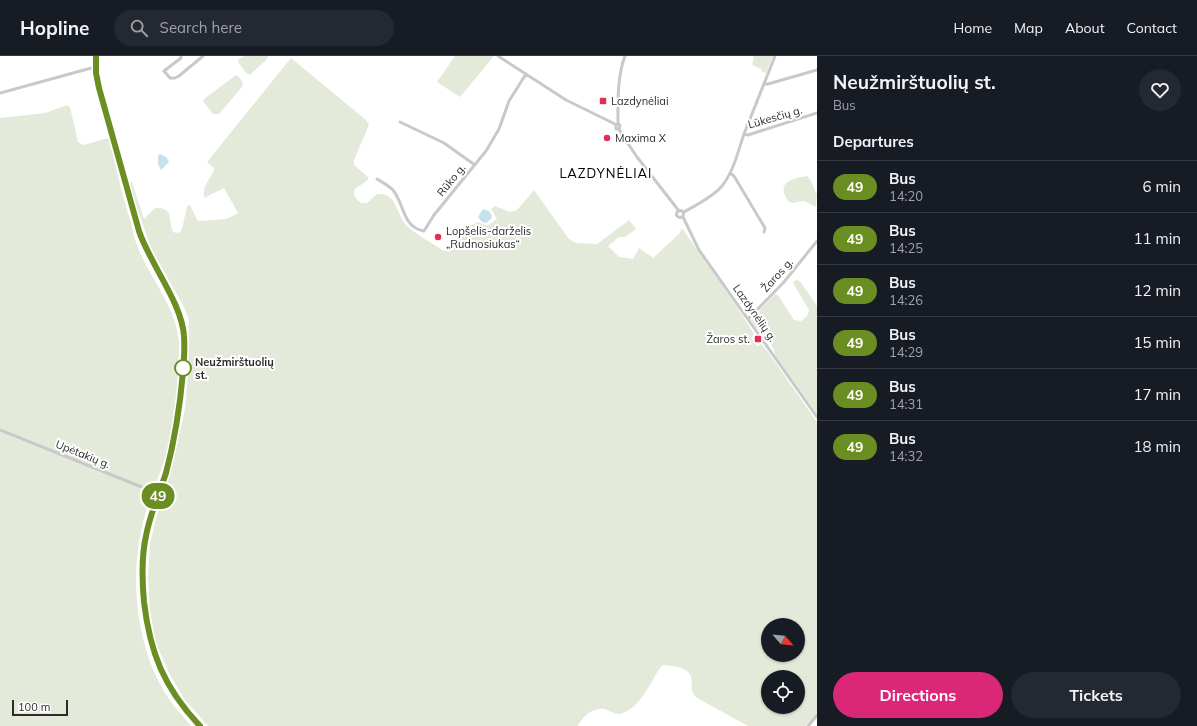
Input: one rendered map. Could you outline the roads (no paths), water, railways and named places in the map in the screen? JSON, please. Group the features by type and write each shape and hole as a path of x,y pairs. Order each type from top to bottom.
{"street":[{"path":"96,56 95,67 108,122 139,231 145,248 182,321 184,334 180,408 172,452 148,526 143,557 142,582 151,645 171,690 182,706 200,726"},
{"path":"181,56 181,58 164,71 170,78 179,76 203,56"},
{"path":"498,56 566,100 617,124"},
{"path":"625,56 619,89 616,128 619,129 640,161 679,211 684,212 682,217"},
{"path":"744,134 775,56"},
{"path":"0,93 95,67"},
{"path":"764,84 817,70"},
{"name":"Rūko g.","path":"377,179 393,191 406,218 412,226 416,230 424,231 434,215 480,159 495,137 508,101 526,74"},
{"name":"Lūkesčių g.","path":"684,212 716,192 721,187 730,173 744,134 748,135 817,114"},
{"path":"400,122 444,143 474,165"},
{"path":"730,173 734,176 765,228 764,232"},
{"name":"Lazdynėlių g.","path":"679,211 677,215 679,218 682,217 699,250 817,417"},
{"name":"Žaros g.","path":"748,318 784,282 817,241"},
{"name":"Upėtakių g.","path":"0,430 159,494"},
{"path":"808,726 817,715"}],"water":[{"path":"160,154 166,157 169,162 161,170 158,164 158,156"},
{"path":"483,209 489,211 492,215 491,219 486,223 482,222 478,217"}],"place":[{"name":"Lazdynėliai","path":"603,101"},
{"name":"Maxima X","path":"607,138"},
{"name":"Lopšelis-darželis „Rudnosiukas“","path":"438,237"},
{"name":"Žaros st.","path":"758,339"},
{"name":"Neužmirštuolių st.","path":"183,368"}],"district":[{"name":"LAZDYNĖLIAI","path":"606,173"}]}
